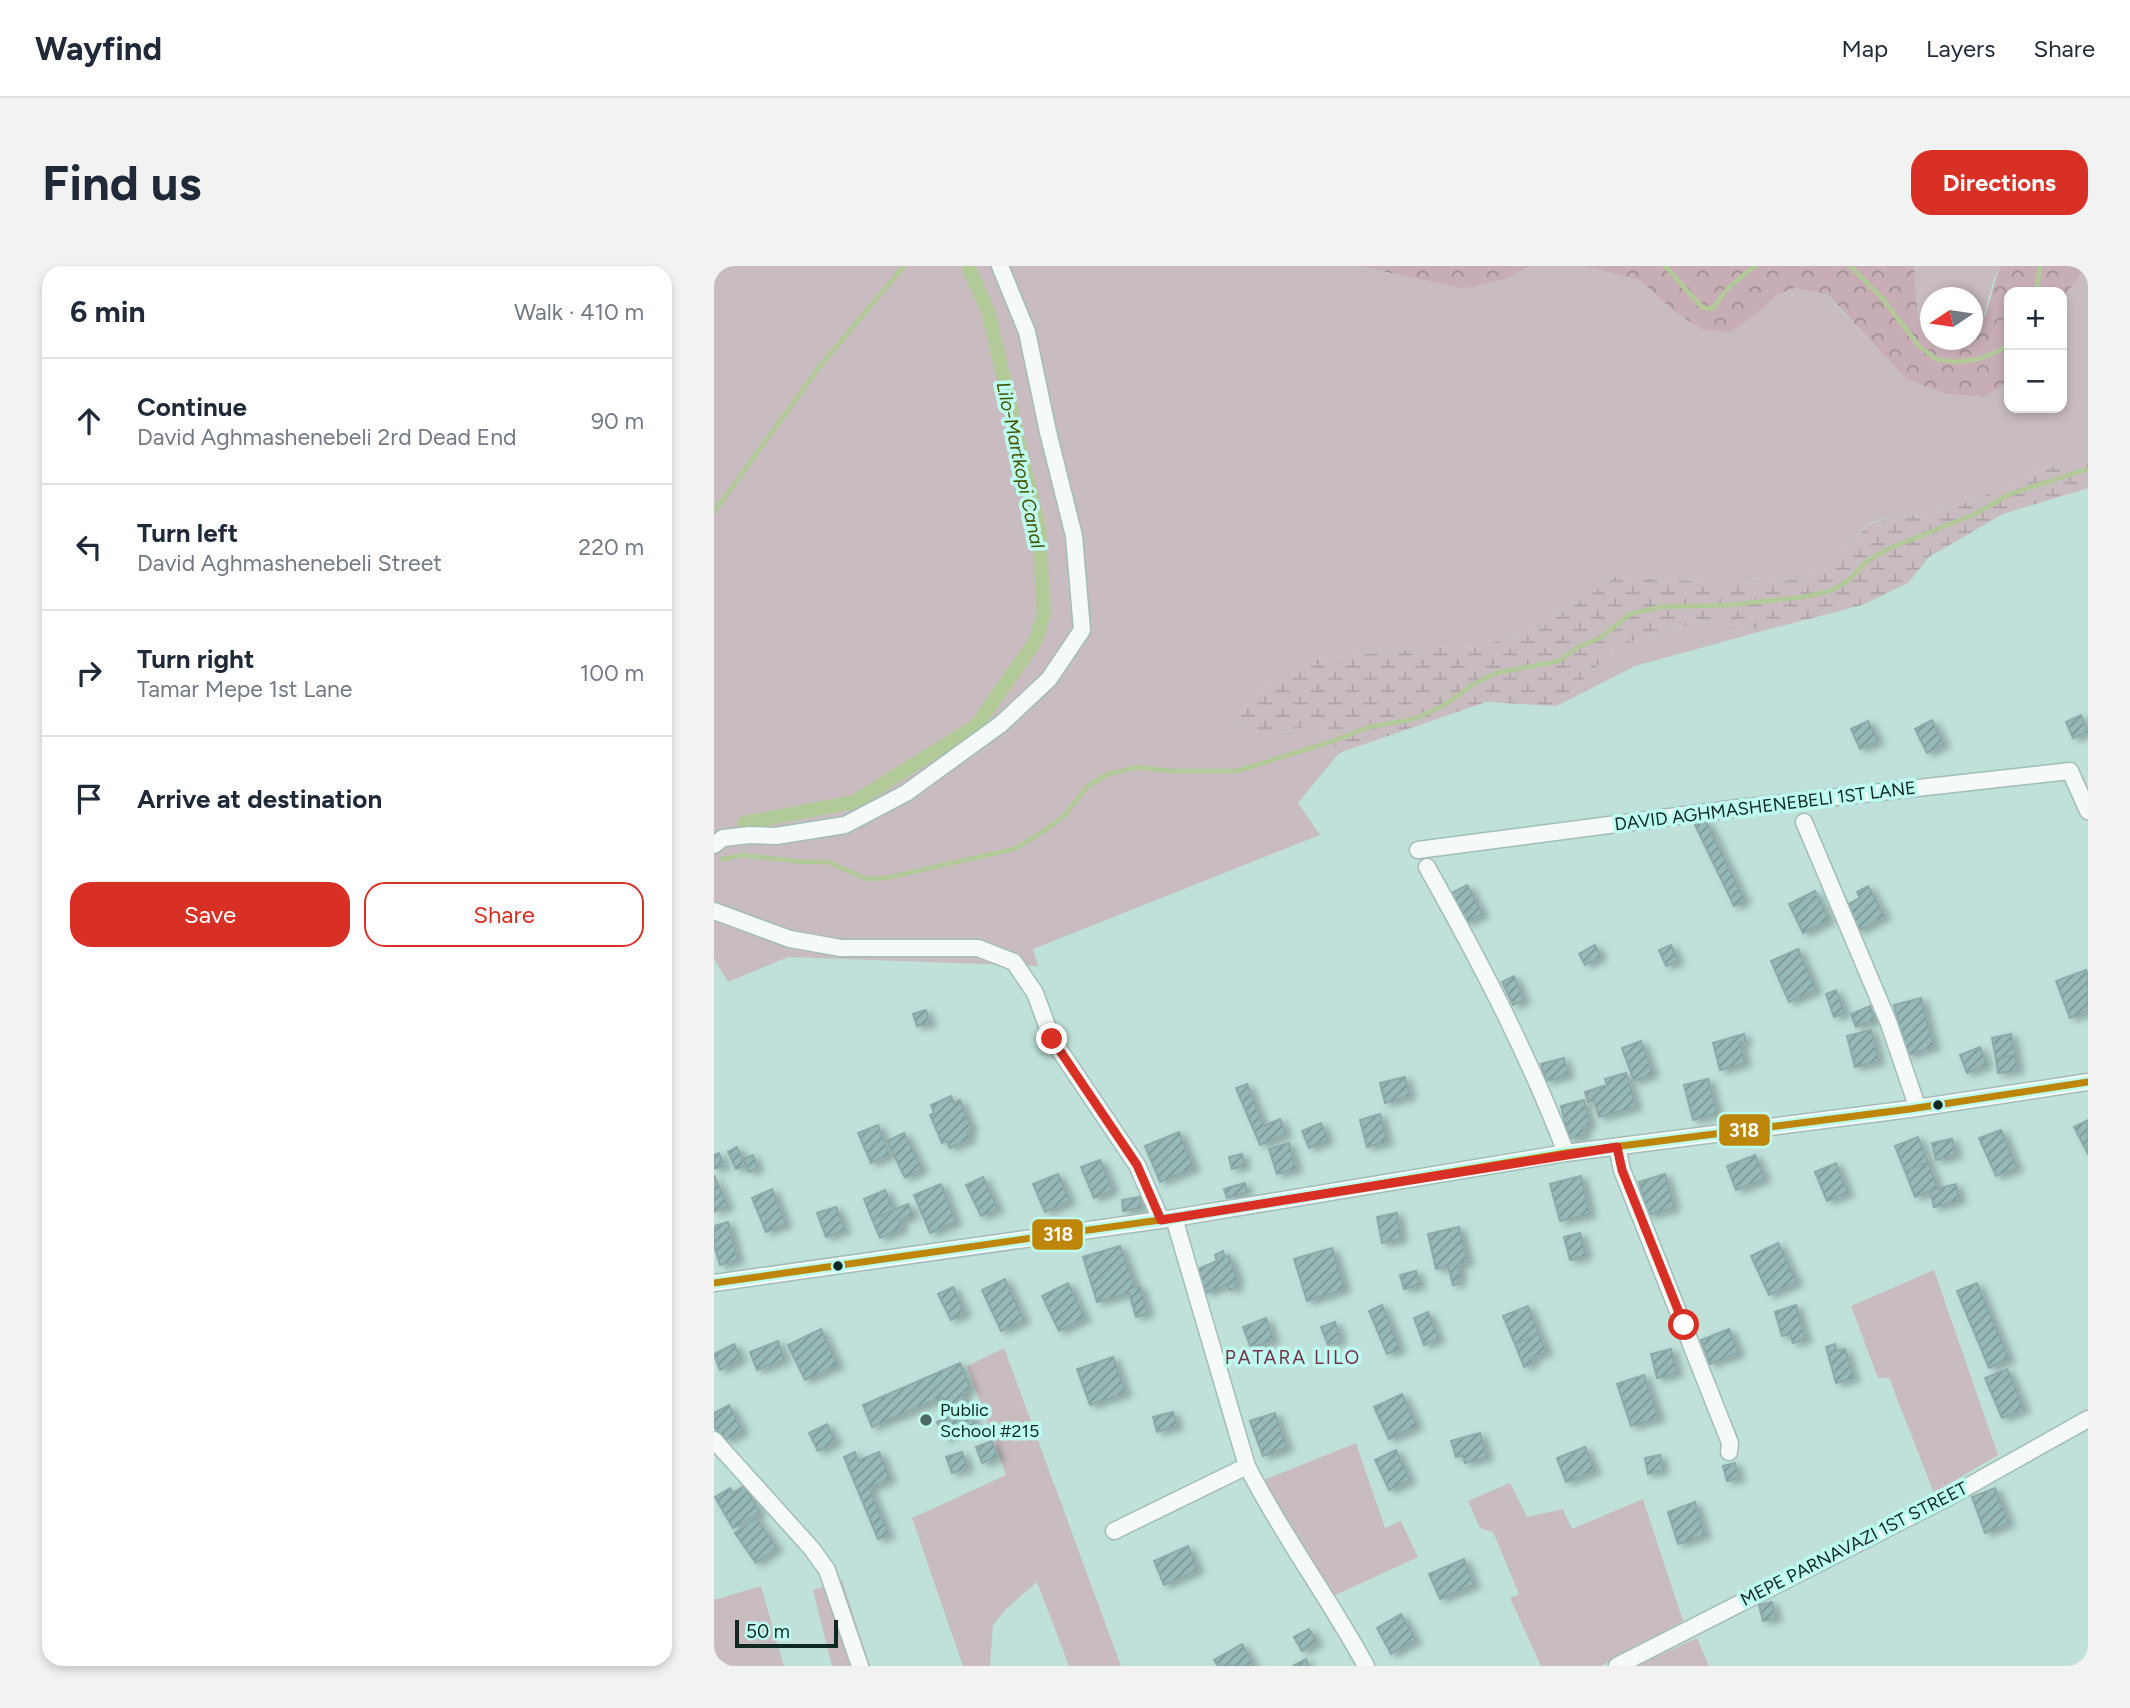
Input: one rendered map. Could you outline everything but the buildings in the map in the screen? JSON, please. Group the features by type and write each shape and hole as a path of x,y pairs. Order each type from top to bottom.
{"street":[{"path":"714,845 723,838 776,836 845,825 906,793 1001,724 1049,679 1082,629 1074,536 1027,332 1000,266"},
{"name":"DAVID AGHMASHENEBELI 1ST LANE","path":"1418,850 1746,807 2070,771 2088,811"},
{"path":"1804,822 1888,1021 1917,1106"},
{"path":"1427,866 1488,976 1547,1102 1566,1153"},
{"path":"714,911 790,939 841,948 978,948 1014,962 1035,993 1052,1039 1137,1165 1168,1219 1247,1466 1266,1504 1344,1625 1366,1666"},
{"path":"714,1283 1168,1219 1566,1153 2088,1082"},
{"path":"1617,1147 1622,1170 1730,1443 1729,1452"},
{"name":"MEPE PARNAVAZI 1ST STREET","path":"1617,1666 1889,1528 2088,1419"},
{"path":"714,1440 812,1549 827,1570 860,1666"},
{"path":"1114,1531 1247,1466"}],"green space":[{"path":"714,266 1360,266 1463,289 1507,279 1530,266 1583,266 1639,280 1674,311 1731,332 1758,313 1777,295 1795,288 1827,295 1906,379 1945,394 1985,397 2004,385 2004,413 2067,413 2067,292 2088,266 2088,459 2044,469 1986,495 1930,515 1896,516 1869,523 1845,549 1809,577 1772,583 1735,584 1617,576 1537,630 1481,646 1315,659 1274,679 1231,724 1269,735 1319,724 1339,753 1298,803 1320,835 1033,949 1038,966 788,957 728,982 714,959"},
{"path":"1360,266 1530,266 1507,279 1463,289"},
{"path":"1583,266 1914,266 1920,320 1920,350 1983,350 1983,320 2001,266 2087,266 2067,292 2067,287 2004,287 2004,385 1985,397 1945,394 1906,379 1828,295 1795,288 1777,295 1758,313 1731,332 1701,329 1674,311 1639,280"},
{"path":"1914,266 2001,266 1994,279 1983,320 1983,287 1920,287 1920,320"},
{"path":"2088,459 2088,488 2003,514 1929,557 1908,583 1862,605 1766,630 1701,621 1617,646 1557,706 1486,702 1339,753 1319,724 1269,735 1231,724 1274,679 1315,659 1481,646 1537,630 1617,576 1735,584 1772,583 1809,577 1845,549 1869,524 1896,516 1930,515 1986,495 2044,469"},
{"path":"1701,621 1766,630 1635,666 1557,706 1617,646"},
{"path":"1934,1270 1998,1455 1934,1493 1889,1378 1878,1378 1851,1306"},
{"path":"1004,1348 1121,1666 1069,1666 1037,1582 1006,1609 993,1625 990,1666 963,1666 912,1518 1006,1475 967,1366"},
{"path":"1356,1443 1385,1528 1401,1521 1418,1557 1331,1597 1261,1481"},
{"path":"1510,1483 1527,1517 1563,1509 1572,1529 1643,1499 1683,1621 1601,1666 1541,1666 1510,1598 1519,1594 1493,1532 1480,1528 1468,1501"},
{"path":"842,1580 870,1666 832,1666 813,1590"},
{"path":"761,1586 784,1666 714,1666 714,1600"},
{"path":"1697,1638 1709,1666 1636,1666"}],"waterway":[{"path":"714,512 820,366 904,266"},
{"path":"1665,266 1702,307 1712,309 1728,288 1755,266"},
{"path":"1850,266 1882,298 1919,346 1936,359 1955,362 1979,359 2004,347"},
{"path":"2037,287 2040,266"},
{"name":"Lilo-Martkopi Canal","path":"744,823 854,802 976,726 1035,642 1044,614 1039,528 988,311 969,269"},
{"path":"722,859 742,855 828,862 866,879 886,878 1014,849 1065,815 1088,786 1108,774 1138,767 1169,771 1237,771 1369,727 1414,719 1443,706 1472,685 1496,673 1559,661 1578,647 1600,638 1630,614 1661,607 1729,605 1803,597 1830,591 1848,581 1866,562 1888,549 1975,514 2010,494 2088,469"}],"transit line":[{"name":"318","path":"714,1283 1174,1218 1566,1153 1910,1109 2088,1082"}],"place":[{"name":"Public School #215","path":"926,1420"}],"district":[{"name":"PATARA LILO","path":"1293,1357"}],"route":[{"path":"1052,1039 1137,1165 1161,1220 1566,1153 1617,1147 1622,1170 1684,1325"}]}
